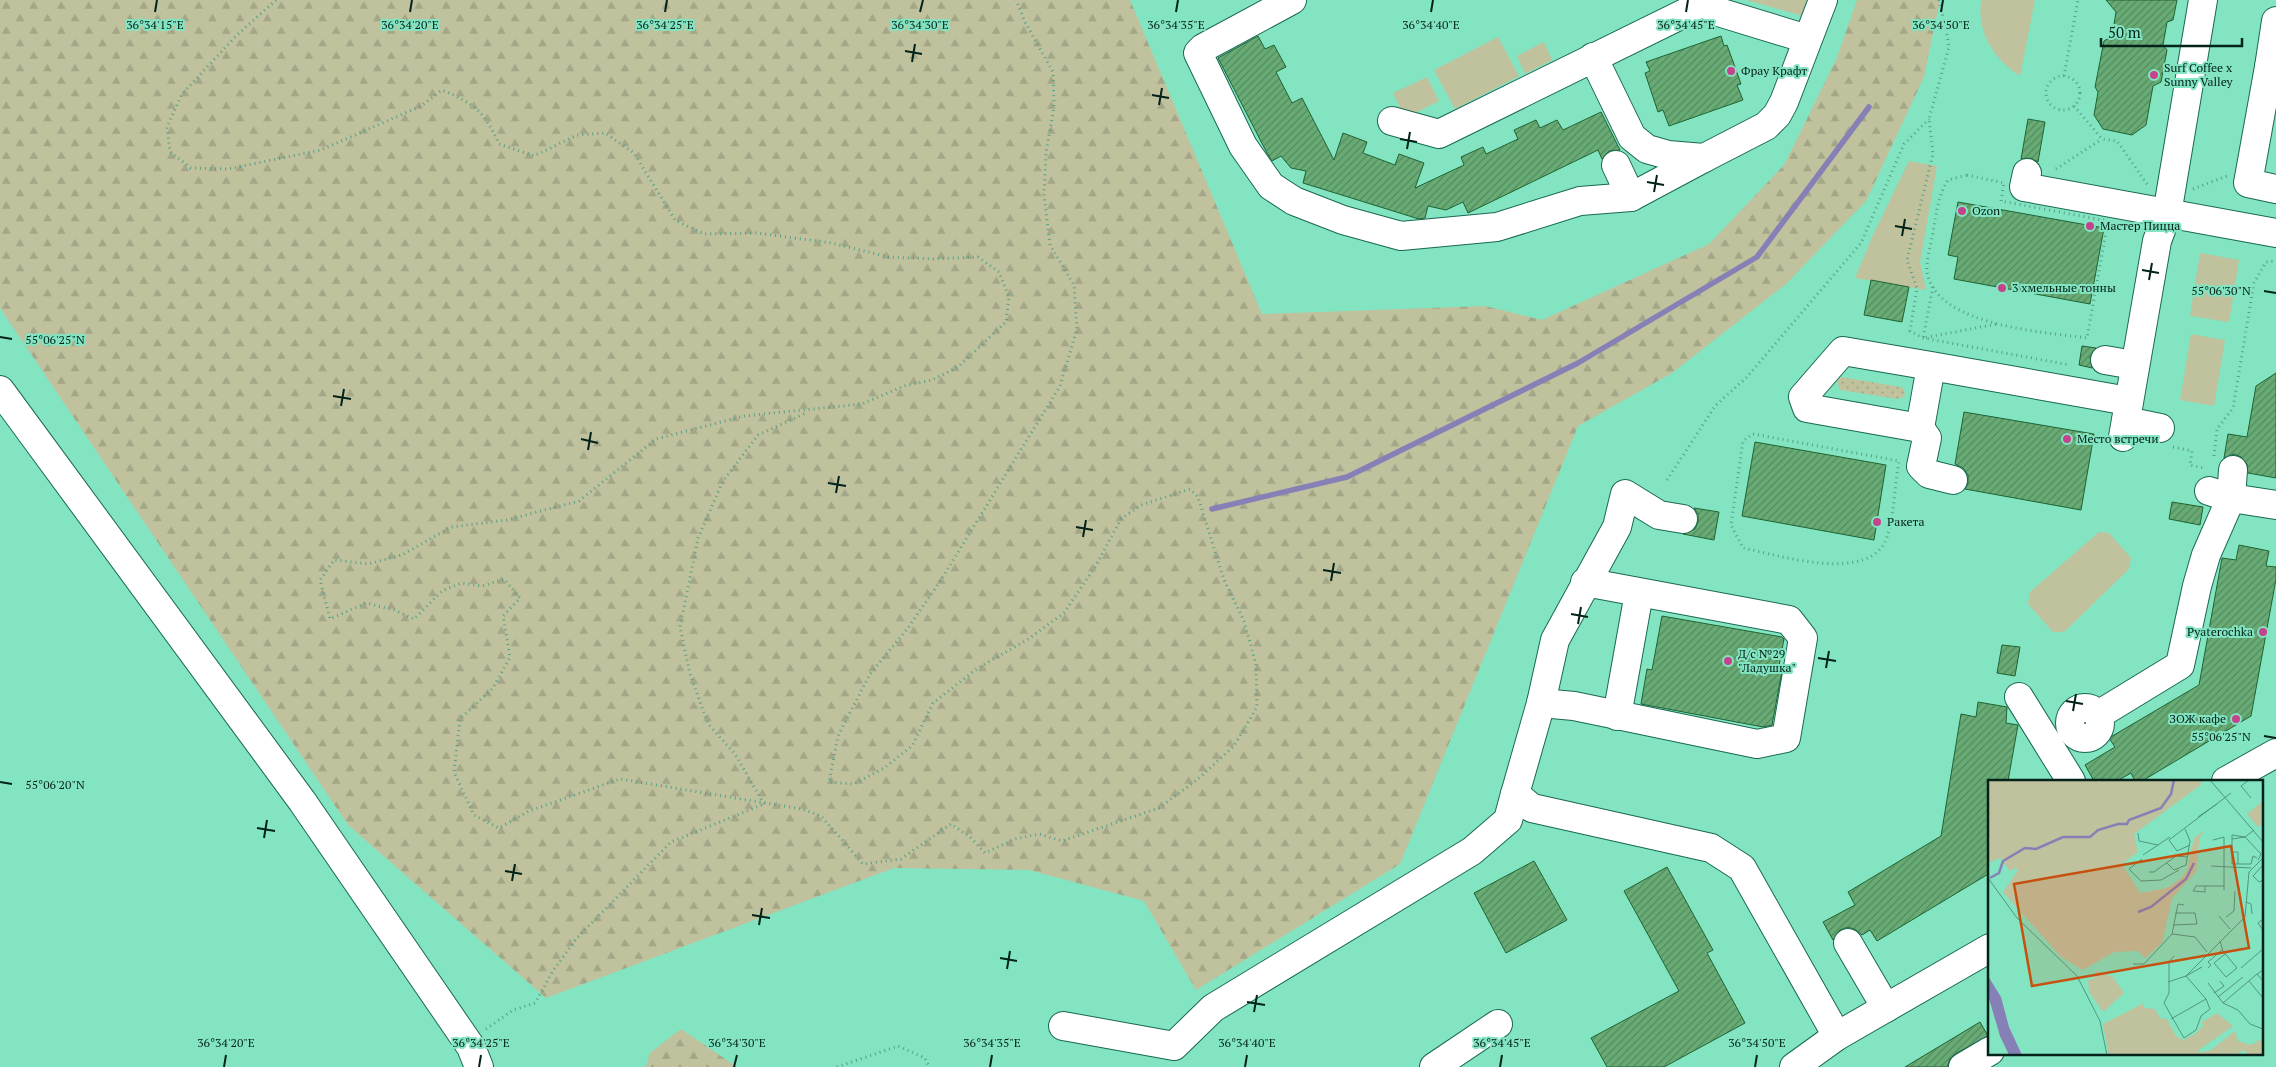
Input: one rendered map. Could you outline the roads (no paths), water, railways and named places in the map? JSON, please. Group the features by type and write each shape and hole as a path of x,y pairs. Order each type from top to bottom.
{"street":[{"path":"1292,0 1203,48 1198,53 1243,146 1271,186 1294,201 1343,220 1401,236 1497,227 1580,202 1631,197 1766,126 1777,115 1784,102 1823,0"},
{"path":"2125,420 2157,241 2168,204 2203,0"},
{"path":"1392,121 1439,134 1700,3 1807,39"},
{"path":"2276,21 2272,68 2248,183 2276,189"},
{"path":"1593,57 1632,137 1647,150 1668,155 1704,158"},
{"path":"1616,165 1631,197"},
{"path":"2022,182 2051,192 2168,204 2276,233"},
{"path":"1952,480 1929,474 1921,466 1927,438 1920,428 1807,408 1803,397 1843,351 1931,366 2125,420 2163,437"},
{"path":"2105,360 2134,366"},
{"path":"1920,428 1931,366"},
{"path":"0,390 302,801 475,1057"},
{"path":"2098,715 2180,665 2221,482 2276,506"},
{"path":"1063,1026 1174,1046 1213,1008 1472,851 1508,820 1555,640 1585,582 1617,527 1625,494 1659,515 1683,519"},
{"path":"1540,703 1574,706 1757,744 1786,738 1803,638 1789,620 1585,582"},
{"path":"1617,716 1639,593"},
{"path":"2019,697 2070,780"},
{"path":"2228,780 2276,753"},
{"path":"1515,794 1532,808 1711,848 1742,868 1837,1036"},
{"path":"1848,943 1886,1008"},
{"path":"1794,1067 1837,1036 1988,949"},
{"path":"1434,1067 1498,1024"},
{"path":"1963,1067 1988,1052"},
{"path":"1997,1054 2003,1067"}],"waterway":[{"path":"1212,509 1347,477 1578,363 1757,257 1869,107"}],"place":[{"name":"Фрау Крафт","path":"1731,71"},
{"name":"Surf Coffee x Sunny Valley","path":"2154,75"},
{"name":"Ozon","path":"1962,211"},
{"name":"Мастер Пицца","path":"2090,226"},
{"name":"3 хмельные тонны","path":"2002,288"},
{"name":"Место встречи","path":"2067,439"},
{"name":"Ракета","path":"1877,522"},
{"name":"Pyaterochka","path":"2263,632"},
{"name":"Д/с №29 \"Ладушка\"","path":"1728,661"},
{"name":"ЗОЖ кафе","path":"2236,719"}]}
